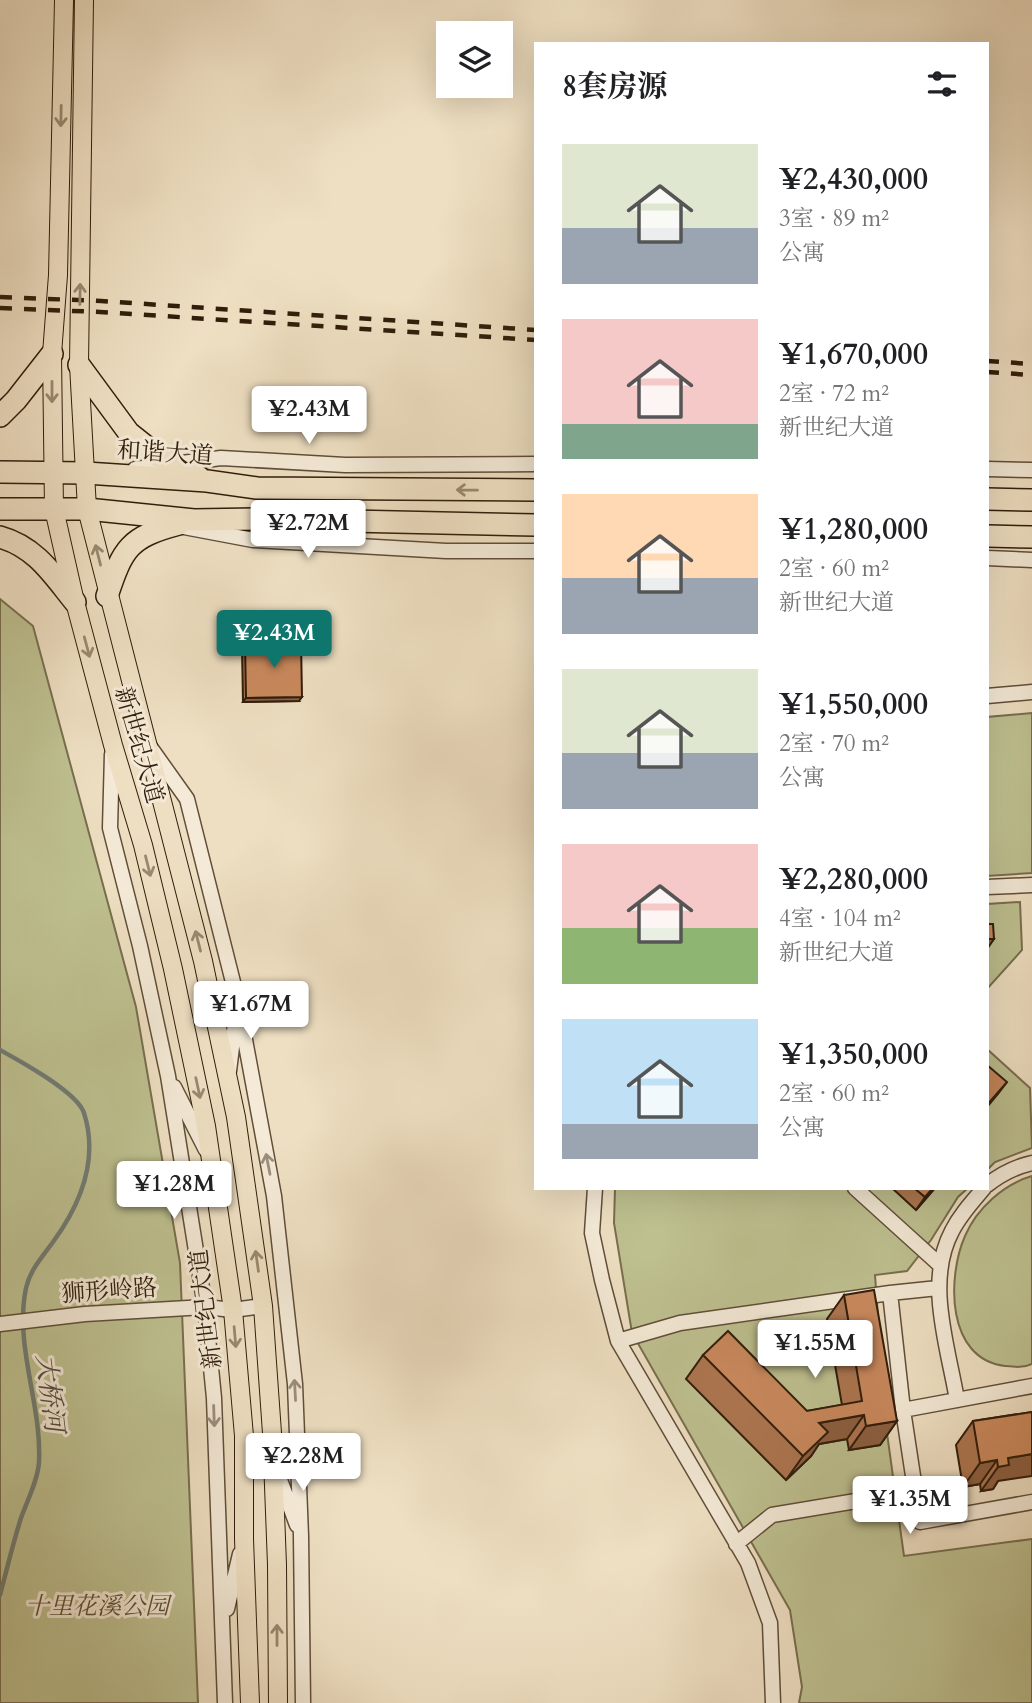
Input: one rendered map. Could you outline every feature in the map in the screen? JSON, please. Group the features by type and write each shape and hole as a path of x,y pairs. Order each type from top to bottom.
{"highway":[{"path":"0,416 52,354"},
{"path":"79,365 129,433 158,456 207,481"},
{"name":"和谐大道","path":"0,472 86,473 207,481 257,488 534,490"},
{"path":"989,499 1032,500"},
{"path":"0,509 87,509 184,523"},
{"path":"107,596 117,566 129,545 151,531 184,523 258,519 534,526"},
{"path":"989,536 1032,537"},
{"path":"0,537 9,539 39,557 75,603"}],"main road":[{"name":"新世纪大道","path":"64,0 58,275 52,354 54,509 75,603 113,746 143,845 206,1126 233,1310 244,1436 244,1539 250,1703"},
{"name":"新世纪大道","path":"84,0 79,365 87,509 107,596 203,961 229,1076 263,1306 273,1462 278,1703"}],"street":[{"path":"86,473 221,458 345,465 534,464"},
{"path":"0,467 52,473"},
{"path":"989,470 1032,470"},
{"path":"0,517 54,509"},
{"path":"184,523 253,540 446,551 534,551"},
{"path":"989,558 1032,560"},
{"path":"989,695 1032,692"},
{"path":"144,738 187,799 238,1002 274,1196 295,1384 301,1536 303,1703"},
{"path":"113,746 110,828 140,946 168,1076 205,1307 214,1398 225,1703"},
{"path":"989,887 1032,885"},
{"path":"229,1076 238,1002"},
{"path":"168,1076 211,1158"},
{"path":"989,1181 1017,1166 1032,1163"},
{"path":"595,1190 592,1233 618,1340 748,1563 770,1623 773,1703"},
{"path":"857,1190 940,1265"},
{"path":"957,1400 937,1288 940,1265 951,1232 981,1190"},
{"path":"618,1340 680,1323 937,1288"},
{"path":"890,1293 903,1410 920,1522 1032,1502"},
{"name":"狮形岭路","path":"0,1324 85,1314 205,1307 233,1310 263,1306"},
{"path":"903,1410 1032,1385"},
{"path":"273,1462 301,1536"},
{"path":"736,1544 772,1515 856,1501 914,1482"},
{"path":"223,1627 244,1539"}],"green space":[{"name":"十里花溪公园","path":"0,599 33,626 136,1007 180,1263 198,1703 0,1703"},
{"path":"1032,713 1032,873 989,876 989,717"},
{"path":"1020,902 1022,950 989,987 989,904"},
{"path":"989,1051 1030,1088 1032,1148 995,1162 989,1168"},
{"path":"1032,1176 1032,1364 1023,1367 1005,1366 986,1360 971,1349 962,1333 956,1314 955,1273 965,1236 984,1207 1011,1185"},
{"path":"615,1190 966,1190 958,1197 931,1240 907,1271 875,1275 886,1426 904,1556 1032,1539 1032,1703 799,1703 802,1687 790,1610 632,1333 614,1223"}],"building":[{"path":"301,642 302,697 246,698 245,643"},
{"path":"989,924 993,924 994,939 989,939"},
{"path":"989,1067 1007,1082 989,1103"},
{"path":"916,1190 931,1190 925,1197"},
{"path":"874,1290 897,1421 866,1426 864,1415 819,1423 828,1432 803,1456 703,1355 728,1331 807,1411 862,1401 844,1295"},
{"path":"1032,1412 1032,1454 1008,1458 1009,1465 998,1467 997,1460 980,1463 973,1421"}],"waterway":[{"name":"大桥河","path":"0,1050 71,1096 84,1113 89,1148 88,1165 79,1197 63,1228 33,1269 26,1288 23,1332 37,1418 39,1462 0,1595"}],"railway":[{"path":"0,297 101,301 534,330"},
{"path":"0,308 534,340"},
{"path":"989,361 1032,364"},
{"path":"989,372 1032,375"}]}
